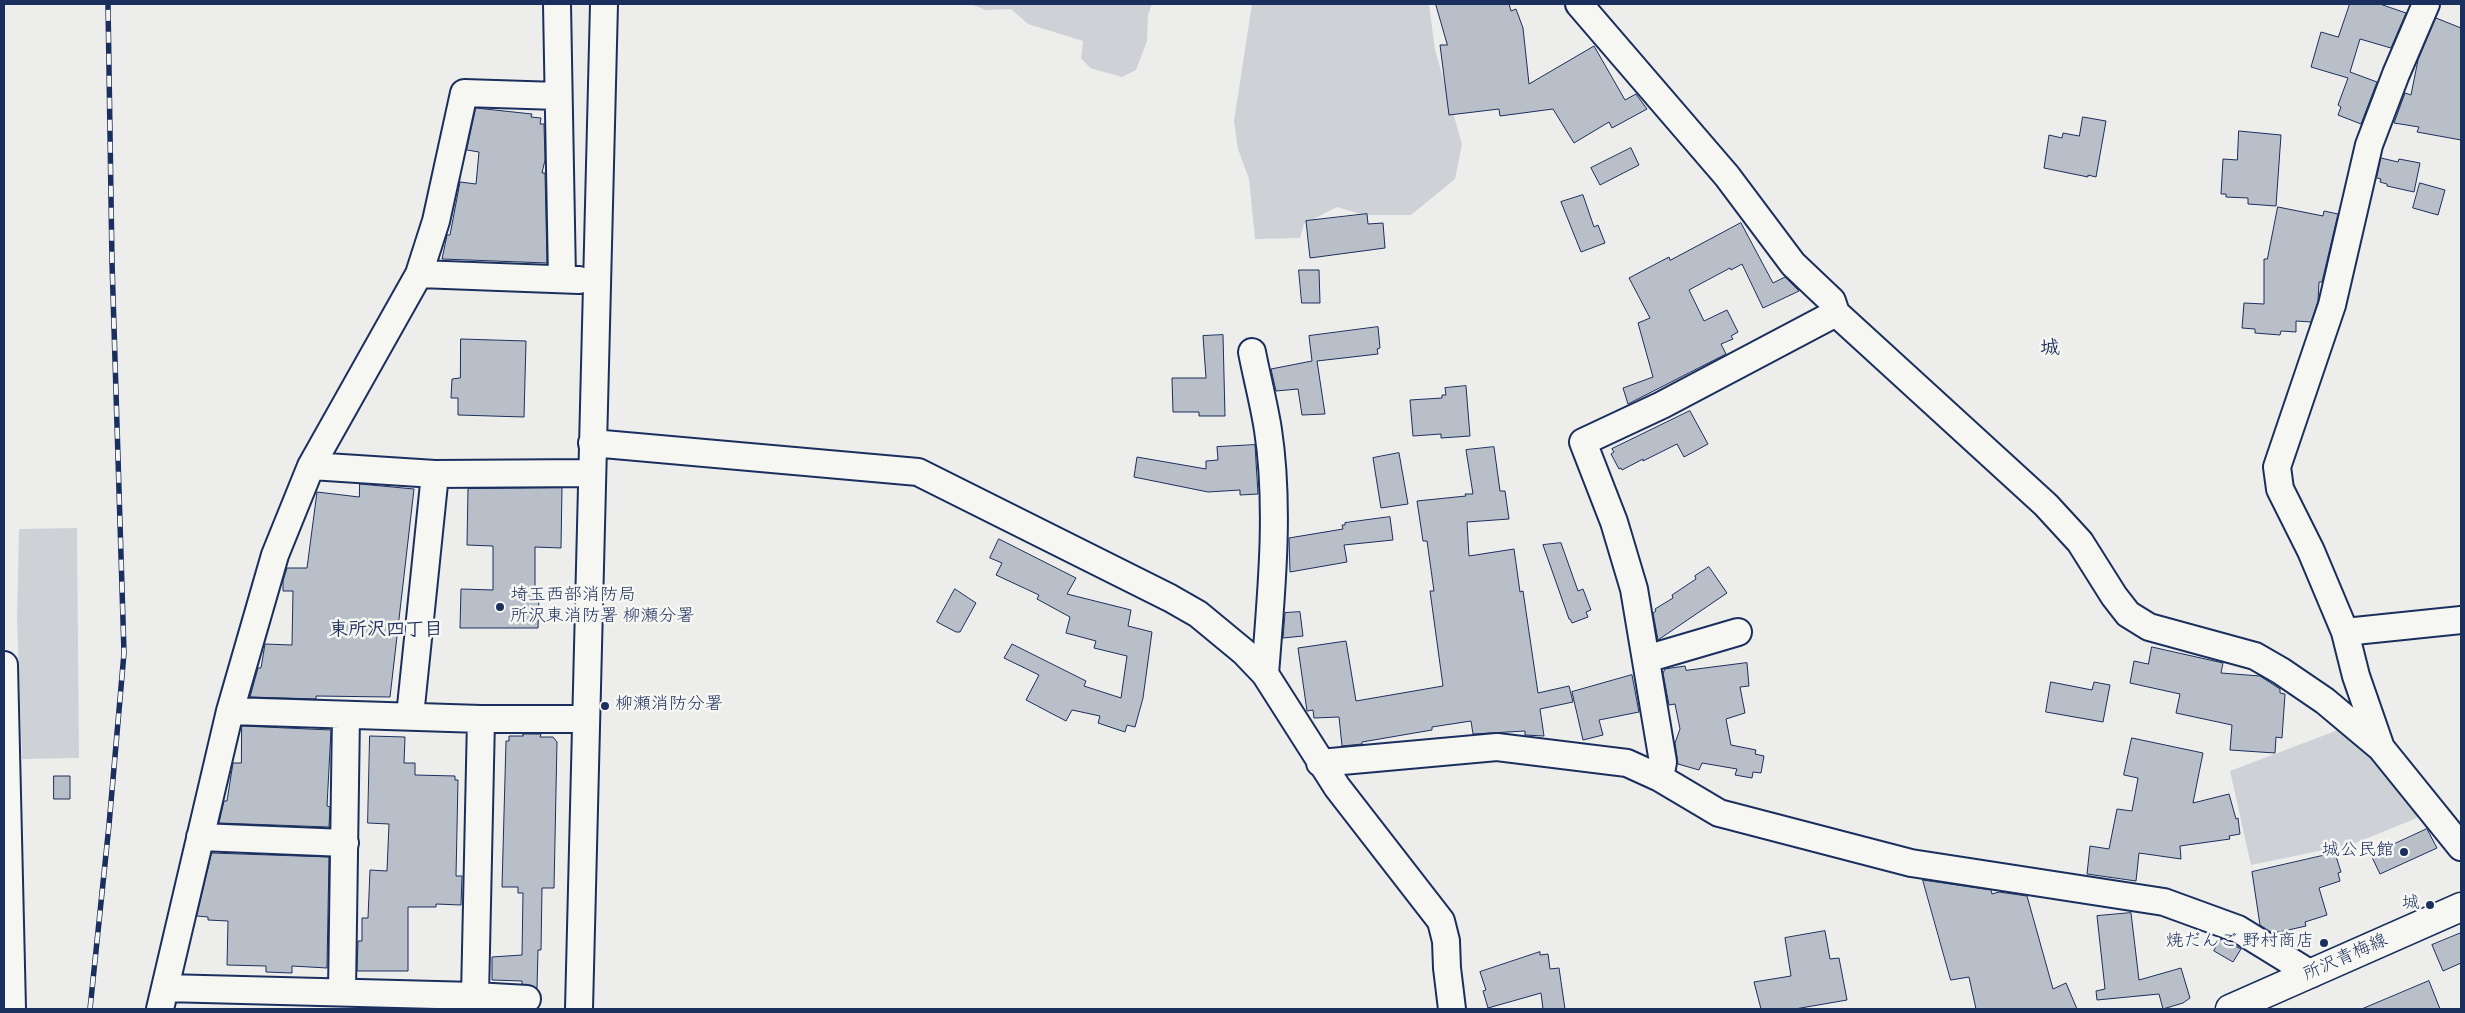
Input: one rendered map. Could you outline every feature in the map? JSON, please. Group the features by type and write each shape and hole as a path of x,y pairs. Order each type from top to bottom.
{"main road":[{"name":"所沢青梅線","path":"2230,1009 2461,908"}],"street":[{"path":"557,4 562,279"},
{"path":"579,1009 595,280 604,4"},
{"path":"1579,4 1726,176 1793,264 1832,301 1836,314 2046,505 2080,542 2114,596 2128,614 2149,627 2255,656 2325,701 2381,748 2461,847"},
{"path":"2381,748 2356,676 2344,632 2311,551 2280,489 2277,467 2332,305 2369,145 2426,4"},
{"path":"527,999 342,991 162,998 230,711 275,555 311,466 419,274 438,213 464,92 558,96"},
{"path":"419,274 595,280"},
{"path":"1660,778 1663,762 1634,589 1617,531 1583,442 1662,405 1836,314"},
{"path":"1252,352 1268,431 1272,485 1272,555 1265,674"},
{"path":"592,443 918,472 1191,610 1244,652 1265,674 1320,763 1441,921 1446,940 1446,968 1452,1009"},
{"path":"311,466 435,474 591,473"},
{"path":"410,716 435,474"},
{"path":"2344,632 2461,620"},
{"path":"1646,659 1738,632"},
{"path":"4,665 9,993"},
{"path":"230,711 481,719 586,719"},
{"path":"342,991 346,715"},
{"path":"475,996 481,719"},
{"path":"1320,763 1497,747 1628,763 1660,778 1719,813 1911,863 2164,902 2238,929 2311,974"},
{"path":"200,837 344,843"}],"shaded area":[{"path":"970,4 1152,4 1148,15 1147,41 1136,70 1122,77 1090,68 1081,58 1083,41 1028,24 1011,9 986,10"},
{"path":"1252,4 1429,4 1435,50 1462,144 1455,179 1411,215 1364,215 1337,207 1304,224 1300,238 1255,239 1249,179 1238,149 1234,121"},
{"path":"77,528 79,758 22,759 17,619 19,529"},
{"path":"2346,727 2424,815 2353,844 2251,865 2230,771"}],"building":[{"path":"1436,4 1509,4 1511,11 1516,9 1523,28 1529,84 1594,46 1625,100 1636,94 1647,109 1612,128 1609,122 1574,143 1553,109 1500,116 1499,109 1449,115 1440,45 1447,45"},
{"path":"2350,4 2380,4 2406,13 2391,48 2360,39 2350,72 2377,82 2361,124 2338,115 2341,107 2338,105 2348,78 2311,67 2321,32 2338,37"},
{"path":"2436,18 2461,28 2461,140 2417,132 2419,127 2394,123 2405,93 2411,95 2418,60"},
{"path":"476,108 532,114 531,117 541,118 540,124 544,124 545,160 542,173 545,173 547,263 442,259 447,235 450,235 460,182 476,184 479,152 467,150"},
{"path":"2083,117 2106,121 2096,177 2044,168 2049,135 2062,138 2063,133 2079,136"},
{"path":"2239,131 2281,135 2276,206 2248,204 2248,198 2226,197 2226,194 2221,194 2223,159 2237,160"},
{"path":"1631,148 1639,165 1600,185 1591,168"},
{"path":"2381,158 2398,162 2399,159 2420,163 2414,192 2387,186 2387,184 2380,182 2381,179 2377,178"},
{"path":"2420,183 2445,190 2438,215 2413,208"},
{"path":"1583,195 1594,227 1598,225 1605,243 1581,252 1561,202"},
{"path":"2278,207 2323,216 2324,211 2338,214 2322,282 2319,282 2318,301 2311,322 2296,321 2296,332 2281,331 2280,335 2255,333 2255,329 2242,328 2244,303 2264,304 2264,259 2267,259"},
{"path":"1367,214 1368,224 1383,223 1385,248 1310,258 1306,221"},
{"path":"1741,223 1773,283 1785,277 1799,291 1763,308 1742,264 1731,270 1730,268 1689,290 1704,321 1727,310 1738,332 1731,336 1733,339 1721,344 1726,354 1628,404 1623,388 1653,377 1638,323 1650,318 1629,278 1669,257 1670,260"},
{"path":"1299,270 1319,270 1320,303 1302,303"},
{"path":"1378,327 1380,348 1377,349 1378,354 1317,361 1325,414 1302,415 1298,389 1276,391 1271,369 1312,361 1309,336"},
{"path":"1223,335 1225,416 1199,416 1199,412 1173,412 1172,378 1206,378 1203,336"},
{"path":"461,339 526,341 524,417 458,415 458,398 451,398 452,379 460,378"},
{"path":"1466,386 1470,436 1441,438 1441,434 1413,436 1410,400 1442,398 1442,395 1446,395 1445,388"},
{"path":"1690,411 1708,444 1684,457 1677,444 1643,461 1643,459 1622,470 1621,468 1619,469 1611,454 1614,452 1612,449"},
{"path":"1255,445 1258,494 1240,495 1240,490 1208,492 1134,477 1137,457 1206,469 1206,461 1218,460 1217,447"},
{"path":"1494,447 1500,491 1505,491 1509,519 1467,522 1469,556 1514,549 1520,592 1523,591 1538,693 1569,686 1573,702 1540,709 1544,736 1525,735 1525,731 1473,734 1471,721 1432,727 1432,730 1362,742 1362,744 1342,746 1339,717 1314,718 1313,710 1307,711 1298,648 1346,641 1356,701 1443,686 1430,591 1434,591 1427,541 1423,541 1417,501 1473,494 1466,450"},
{"path":"1399,453 1408,504 1381,508 1373,458"},
{"path":"360,484 414,489 390,697 316,696 316,699 250,697 258,668 261,668 265,644 292,645 293,591 283,591 283,581 287,568 307,568 317,492 359,497"},
{"path":"562,488 561,548 535,547 535,595 539,595 538,628 460,628 461,589 493,590 493,546 467,545 468,489"},
{"path":"1390,517 1393,540 1344,545 1347,562 1290,572 1289,538 1343,529 1342,525 1345,525 1345,523"},
{"path":"999,539 1076,578 1067,594 1131,610 1128,626 1152,632 1143,698 1135,727 1127,725 1125,732 1098,723 1100,716 1072,710 1066,721 1026,700 1039,675 1004,658 1012,644 1086,681 1084,686 1121,698 1127,656 1094,648 1096,641 1066,633 1070,617 1037,599 1039,595 996,575 1002,563 990,558"},
{"path":"1561,543 1578,591 1583,589 1591,610 1586,612 1588,617 1572,623 1543,545"},
{"path":"1709,567 1727,593 1658,640 1653,613 1656,611 1655,609 1673,598 1672,595 1696,579 1695,576"},
{"path":"955,589 976,603 960,632 956,632 937,622"},
{"path":"1300,612 1303,636 1283,638 1285,613"},
{"path":"2152,647 2223,663 2221,673 2260,676 2280,689 2280,693 2285,694 2282,738 2276,737 2275,753 2230,750 2232,725 2176,713 2180,694 2130,683 2134,661 2148,664"},
{"path":"1747,663 1749,686 1740,687 1745,713 1726,719 1731,745 1756,750 1755,754 1764,756 1761,773 1753,772 1752,778 1735,775 1737,769 1702,763 1699,770 1678,764 1675,743 1680,729 1675,704 1669,705 1663,673 1665,669 1685,666 1686,670"},
{"path":"1632,675 1639,712 1599,720 1603,735 1583,740 1572,692"},
{"path":"2051,682 2092,690 2094,682 2110,685 2103,722 2046,712"},
{"path":"242,726 331,730 327,806 330,807 329,827 219,823 224,801 227,801 233,763 241,763"},
{"path":"523,734 541,734 540,737 553,737 557,742 554,888 542,888 541,950 538,950 537,988 522,984 522,981 492,980 492,957 522,955 523,893 518,893 518,887 502,887 506,741 509,741 509,736 523,736"},
{"path":"370,736 405,737 404,763 415,763 415,775 455,776 455,780 458,780 456,876 462,876 461,905 436,904 436,907 408,907 408,971 357,971 358,941 362,941 362,918 368,918 370,870 387,871 389,824 368,823"},
{"path":"2132,738 2203,753 2193,803 2229,794 2236,819 2238,818 2240,834 2229,836 2230,839 2180,846 2181,859 2139,853 2136,881 2087,874 2090,846 2109,849 2117,809 2132,811 2138,778 2124,775"},
{"path":"54,776 70,776 70,799 54,799"},
{"name":"城公民館","path":"2427,829 2437,848 2380,874 2371,855"},
{"path":"212,853 329,857 327,968 292,966 292,973 266,972 266,966 227,965 228,921 208,920 208,917 197,916"},
{"path":"2335,853 2341,872 2338,873 2340,881 2319,888 2327,915 2305,922 2306,926 2272,933 2260,925 2252,872"},
{"path":"1923,880 1991,890 1992,894 1999,892 2027,896 2053,989 2066,983 2077,1009 1976,1009 1969,977 1951,980"},
{"path":"2131,913 2139,980 2181,968 2190,998 2183,1003 2163,1009 2159,994 2097,1000 2096,991 2105,989 2097,916"},
{"path":"1825,931 1830,959 1839,958 1847,1000 1795,1009 1761,1009 1754,982 1791,976 1785,938"},
{"path":"2461,933 2461,963 2443,971 2432,945"},
{"path":"2221,939 2241,949 2233,962 2214,951"},
{"path":"1540,952 1540,955 1548,954 1550,969 1559,968 1565,1009 1543,1009 1541,993 1488,1008 1483,991 1486,990 1480,972"},
{"path":"2429,981 2440,1009 2362,1009"}],"railway":[{"path":"90,1009 124,653 112,262 108,4"}],"place":[{"name":"埼玉西部消防局 所沢東消防署 柳瀬分署","path":"500,607"},
{"name":"柳瀬消防分署","path":"605,706"},
{"name":"城公民館","path":"2404,852"},
{"name":"城","path":"2430,905"},
{"name":"焼だんご 野村商店","path":"2324,943"}],"district":[{"name":"城","path":"2050,351"},
{"name":"東所沢四丁目","path":"386,632"}]}
